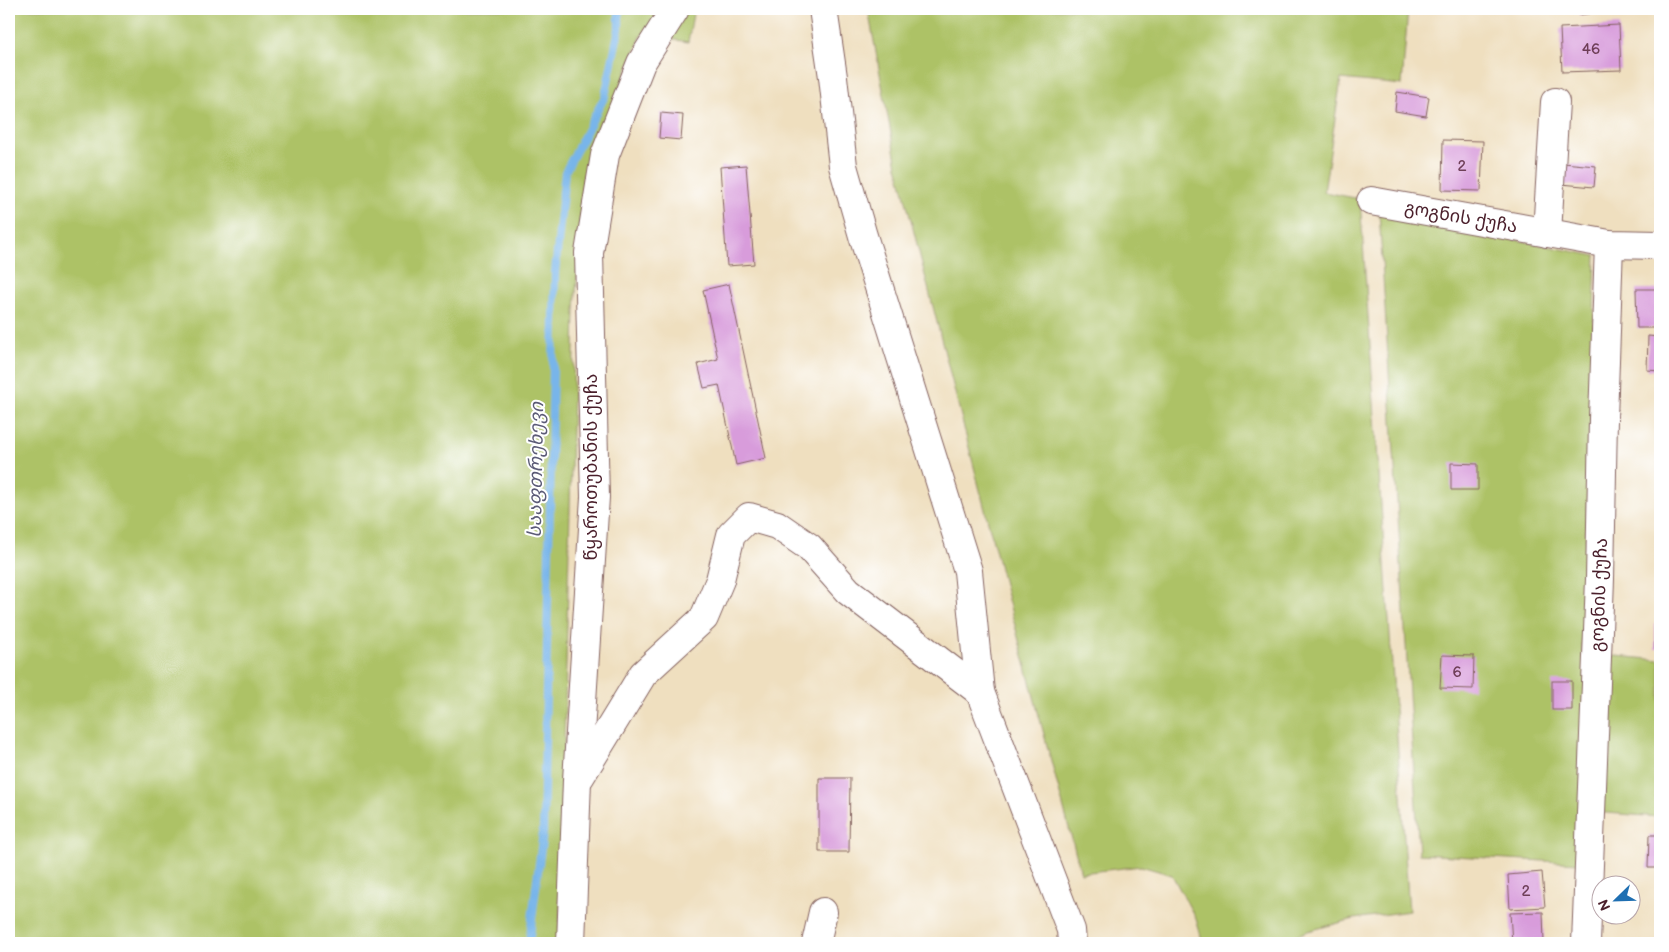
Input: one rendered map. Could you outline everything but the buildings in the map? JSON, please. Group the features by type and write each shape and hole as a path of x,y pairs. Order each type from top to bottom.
{"street":[{"name":"წყაროთუბანის ქუჩა","path":"571,943 578,780 595,497 589,253 604,155 641,63 675,9"},
{"path":"823,9 834,77 843,166 863,236 968,571 980,692 1071,930 1072,943"},
{"path":"1547,233 1555,102"},
{"name":"გოგნის ქუჩა","path":"1371,201 1609,244 1660,245"},
{"name":"გოგნის ქუჩა","path":"1587,943 1600,579 1609,244"},
{"path":"578,780 643,674 704,618 720,580 731,535 750,518 777,525 809,547 848,591 980,692"},
{"path":"816,943 823,912"}],"green space":[{"path":"9,9 694,9 688,42 642,34 583,176 575,311 559,943 9,943"},
{"path":"868,9 1408,9 1402,85 1341,79 1324,192 1360,199 1409,911 1354,919 1308,931 1276,943 1203,943 1196,919 1172,875 1141,866 1081,873 1006,592 897,166"},
{"path":"1379,212 1596,256 1582,653 1660,660 1660,817 1579,811 1579,863 1419,854"}],"waterway":[{"name":"სააფთრეხევი","path":"529,943 543,832 555,273 565,172 605,96 619,29 619,9"}]}
